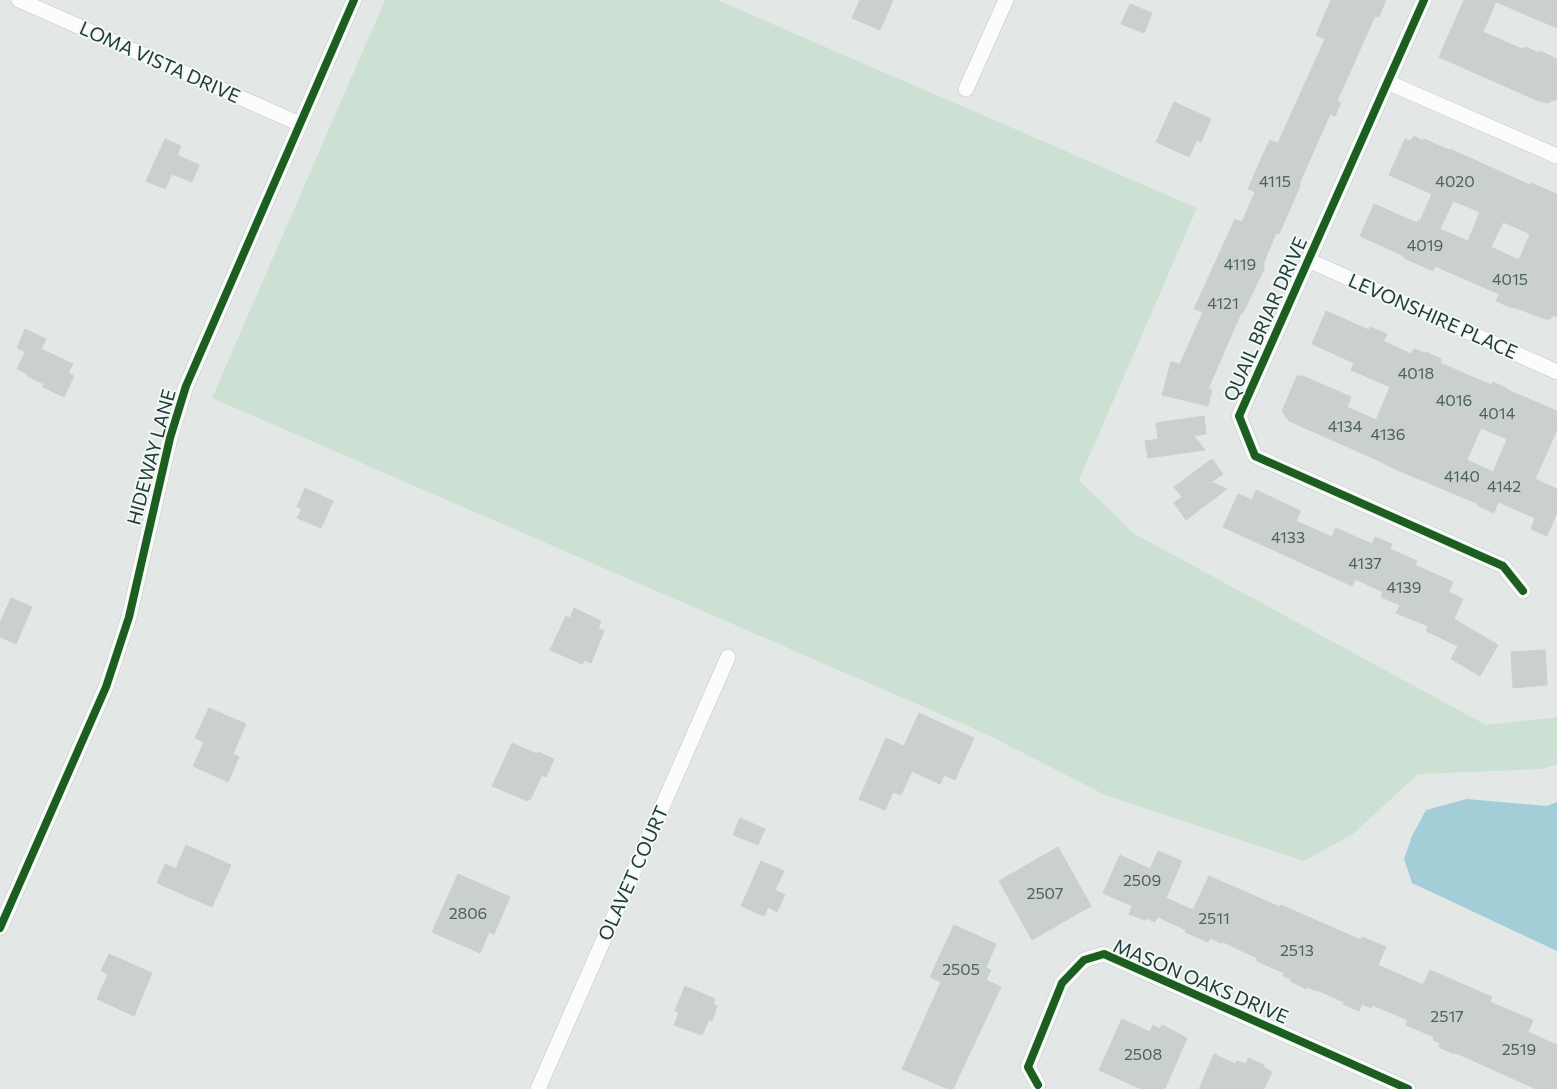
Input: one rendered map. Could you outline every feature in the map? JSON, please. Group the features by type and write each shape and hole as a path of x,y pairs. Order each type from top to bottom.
{"street":[{"name":"LOMA VISTA DRIVE","path":"20,0 300,124"},
{"name":"HIDEWAY LANE","path":"0,928 106,687 129,617 170,438 186,386 354,0"},
{"path":"966,89 1006,0"},
{"name":"QUAIL BRIAR DRIVE","path":"1424,0 1239,416 1255,456 1502,566 1523,591"},
{"path":"1387,82 1557,156"},
{"name":"LEVONSHIRE PLACE","path":"1308,260 1557,372"},
{"name":"OLAVET COURT","path":"538,1089 728,657"},
{"name":"MASON OAKS DRIVE","path":"1038,1085 1028,1066 1062,983 1084,960 1104,954 1408,1089"}],"green space":[{"path":"385,0 717,0 1197,208 1079,480 1133,533 1486,725 1557,717 1557,764 1543,769 1418,774 1353,834 1304,861 1105,795 988,735 212,398"}],"water":[{"path":"1467,799 1547,806 1557,802 1557,951 1412,883 1404,859 1412,836 1426,810"}],"building":[{"path":"860,0 893,0 880,30 852,18"},
{"path":"1331,0 1386,0 1379,17 1375,16 1337,101 1341,103 1335,116 1330,114 1279,234 1276,233 1264,262 1264,269 1243,313 1241,313 1208,389 1212,390 1208,406 1162,395 1171,362 1180,364 1203,312 1194,309 1235,219 1242,222 1255,192 1248,189 1262,157 1270,140 1278,143 1325,39 1316,35"},
{"path":"1464,0 1557,0 1557,28 1496,2 1483,32 1522,49 1525,47 1539,53 1540,51 1557,59 1557,99 1547,103 1536,100 1439,57"},
{"path":"1130,4 1152,13 1144,33 1121,24"},
{"path":"1174,102 1211,119 1201,142 1197,140 1189,157 1156,142"},
{"path":"1414,136 1423,141 1424,139 1530,185 1531,183 1557,194 1557,317 1553,315 1548,320 1512,308 1496,301 1499,294 1435,266 1433,271 1360,236 1374,204 1417,223 1418,220 1420,221 1432,194 1389,175 1405,139 1410,141","holes":["1453,201 1480,212 1468,241 1440,229","1503,222 1530,234 1519,260 1491,247"]},
{"path":"165,139 181,146 177,155 199,165 192,182 172,174 165,189 146,181"},
{"path":"1326,311 1369,330 1370,327 1387,334 1383,341 1411,354 1415,349 1426,352 1441,359 1440,363 1491,385 1493,382 1557,411 1557,430 1535,479 1557,489 1557,513 1547,536 1531,529 1535,518 1498,502 1494,513 1478,506 1478,504 1399,471 1289,421 1282,411 1297,376 1303,376 1351,397 1347,407 1376,420 1390,387 1351,370 1354,363 1312,344","holes":["1481,428 1507,439 1493,472 1467,460"]},
{"path":"25,329 46,339 41,349 73,364 68,373 74,376 64,397 43,387 44,384 17,369 25,352 17,348"},
{"path":"1204,416 1206,434 1194,436 1205,450 1148,458 1145,441 1158,439 1156,423"},
{"path":"1212,459 1223,474 1211,482 1227,489 1186,520 1174,503 1182,497 1174,487"},
{"path":"305,488 333,501 321,528 297,518 302,509 297,507"},
{"path":"1256,490 1301,511 1296,521 1332,537 1336,528 1372,544 1375,537 1392,544 1390,549 1417,561 1415,565 1453,582 1449,592 1463,599 1454,619 1498,645 1480,676 1451,659 1458,646 1426,631 1428,626 1396,613 1400,605 1381,597 1383,592 1355,579 1352,586 1223,527 1238,494 1252,500"},
{"path":"11,598 32,607 16,644 0,637 0,623"},
{"path":"574,608 601,621 598,628 604,631 591,663 584,660 582,664 550,650 566,616 570,618"},
{"path":"1545,650 1547,685 1513,688 1511,652"},
{"path":"209,708 246,724 233,754 239,757 228,782 193,766 204,742 195,738"},
{"path":"919,713 974,738 955,780 944,775 940,784 912,771 901,795 893,792 885,810 859,799 886,738 904,746"},
{"path":"512,743 554,759 546,777 542,775 528,801 492,786"},
{"path":"740,818 765,829 758,845 733,835"},
{"path":"186,845 231,865 212,907 157,883 165,864 176,869"},
{"path":"1058,847 1091,906 1032,940 999,881"},
{"path":"1158,851 1182,861 1166,898 1193,910 1209,876 1361,940 1362,937 1386,947 1378,965 1423,985 1430,970 1492,997 1490,1002 1533,1020 1528,1032 1557,1045 1557,1089 1536,1089 1465,1057 1454,1054 1439,1047 1440,1043 1433,1040 1434,1037 1406,1025 1408,1020 1372,1005 1371,1008 1362,1004 1359,1011 1317,990 1307,987 1306,989 1283,976 1284,973 1257,961 1257,958 1223,942 1221,943 1210,938 1208,942 1158,917 1155,922 1129,914 1132,906 1103,893 1120,855 1150,869"},
{"path":"761,861 784,871 775,890 785,895 777,912 768,907 764,916 741,906"},
{"path":"458,874 510,897 494,934 489,932 480,953 432,932"},
{"path":"954,925 996,944 986,968 991,970 986,980 1001,987 953,1089 948,1089 902,1069 941,982 930,977"},
{"path":"109,954 152,973 134,1016 97,999 108,974 101,971"},
{"path":"685,986 715,999 713,1004 717,1006 712,1021 709,1020 702,1035 674,1025 679,1012 675,1011"},
{"path":"1122,1019 1150,1032 1153,1025 1160,1029 1162,1025 1187,1038 1165,1089 1141,1089 1099,1070"},
{"path":"1214,1054 1235,1064 1237,1061 1246,1064 1248,1058 1264,1065 1263,1067 1272,1072 1264,1089 1199,1089"}],"cycle path":[{"path":"0,928 106,687 129,617 170,438 186,386 354,0"},
{"path":"1424,0 1239,416 1255,456 1503,566 1523,591"},
{"path":"1038,1085 1028,1067 1062,983 1084,960 1104,954 1408,1089"}]}
